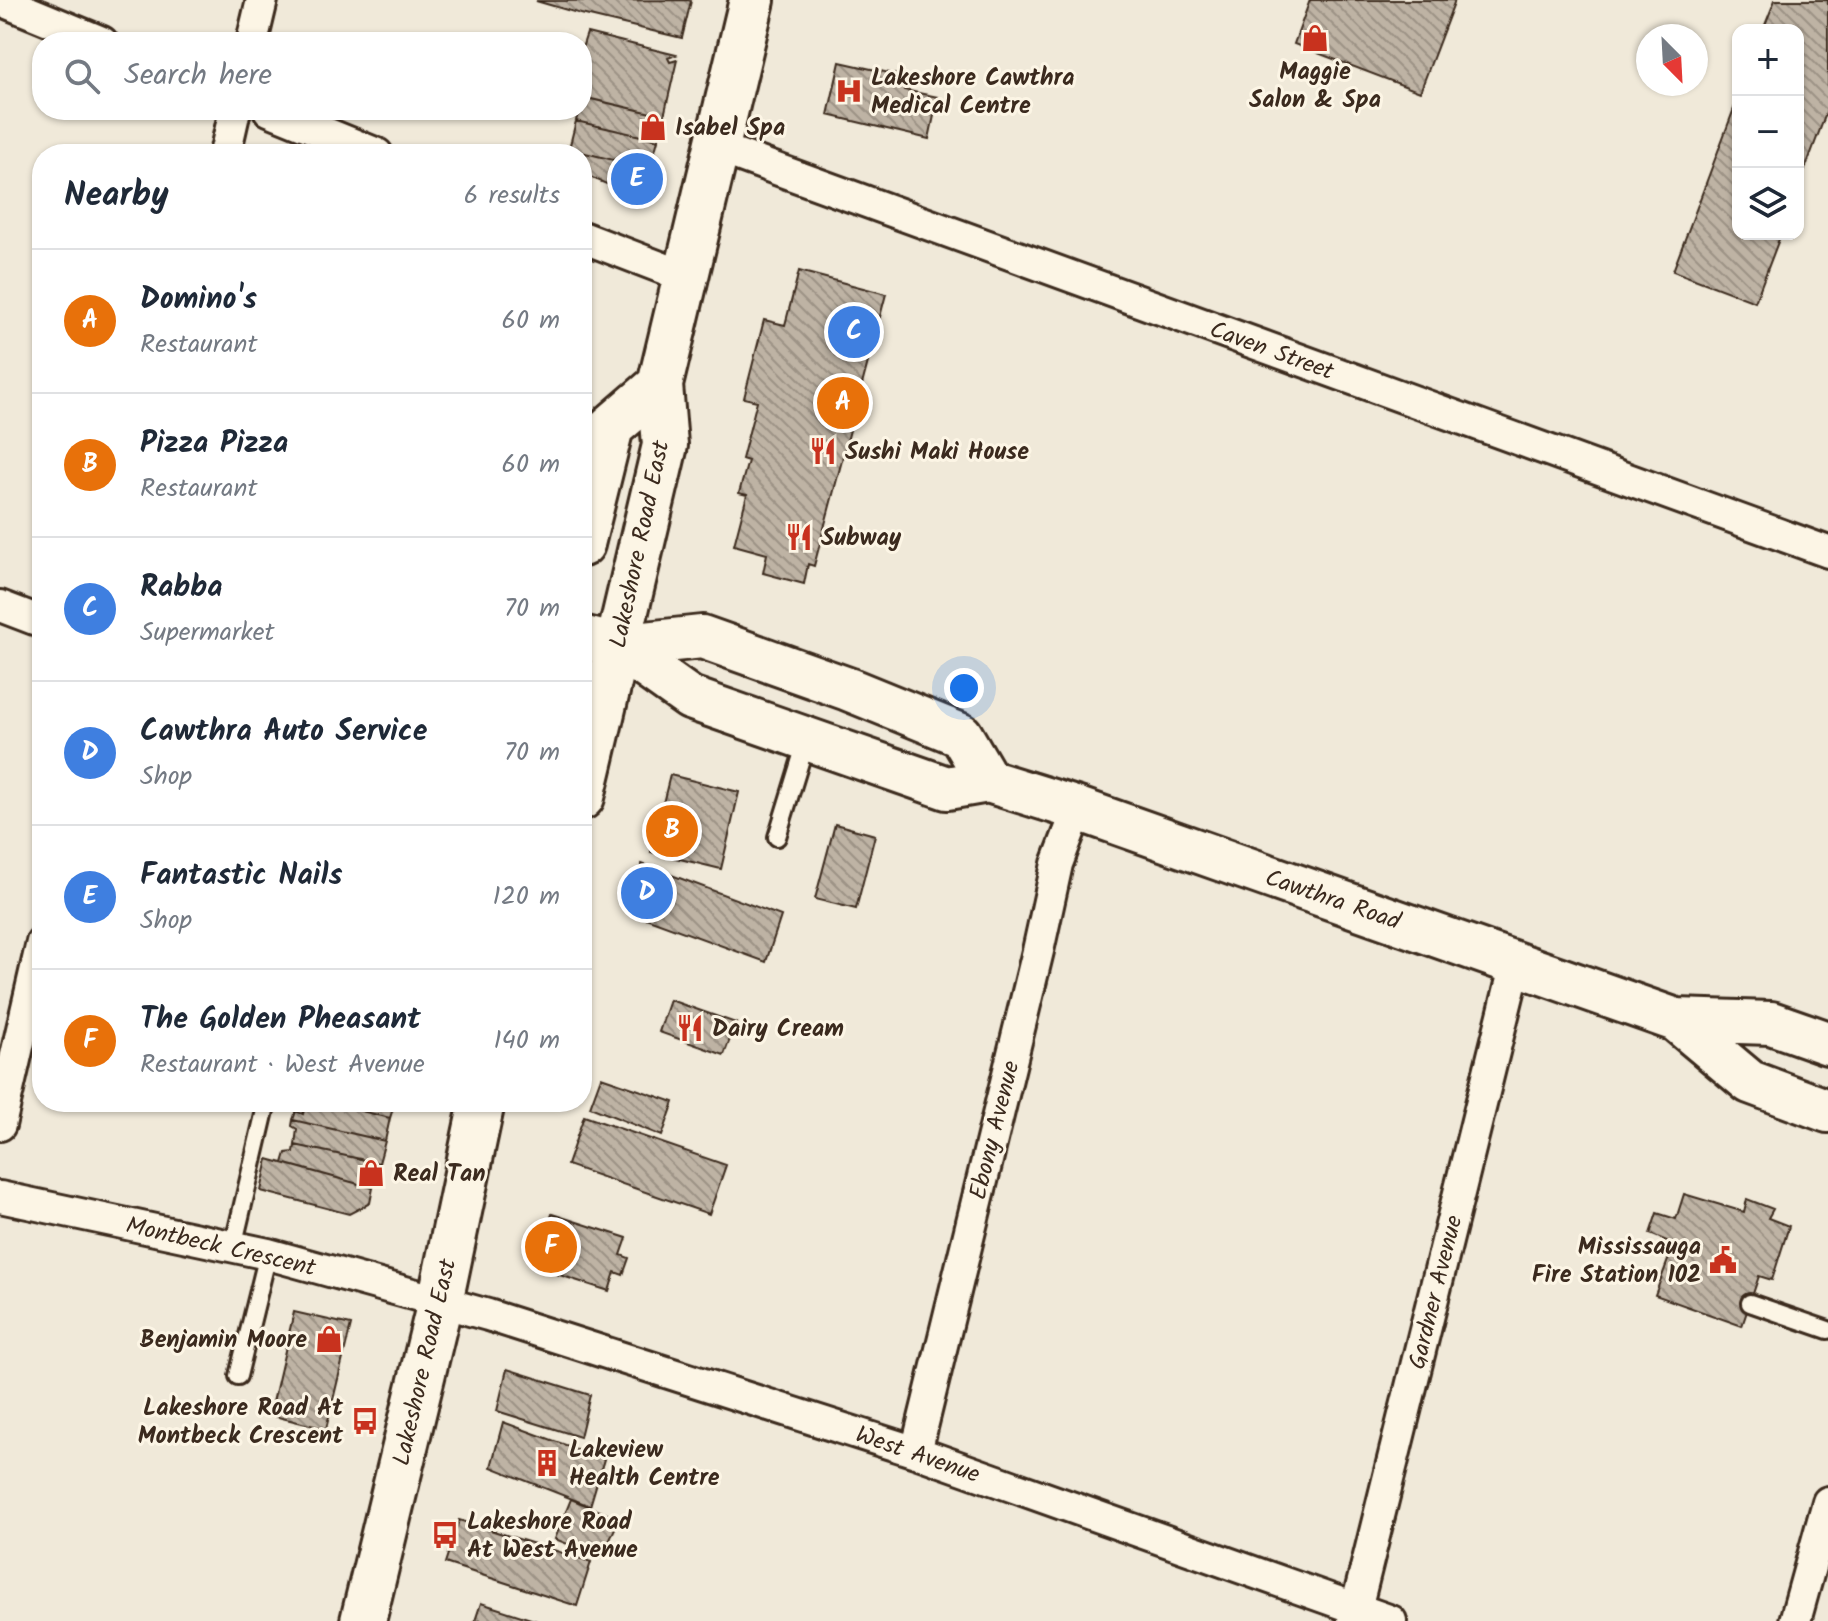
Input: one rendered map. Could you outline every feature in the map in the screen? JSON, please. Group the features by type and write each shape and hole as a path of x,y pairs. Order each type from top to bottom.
{"main road":[{"name":"Lakeshore Road East","path":"592,711 600,642 665,445 660,385 752,0"},
{"name":"Lakeshore Road East","path":"592,504 611,427 660,385"},
{"path":"600,642 702,637 848,689 961,735 988,781"},
{"name":"Cawthra Road","path":"600,642 690,698 947,788 988,781 1078,809 1676,1020 1771,1023 1828,1043"},
{"name":"Cawthra Road","path":"1676,1020 1750,1082 1828,1111"},
{"name":"Lakeshore Road East","path":"363,1621 440,1302 480,1112"}],"street":[{"path":"0,0 78,32"},
{"path":"254,32 262,0"},
{"path":"227,144 233,120"},
{"path":"294,120 352,144"},
{"name":"Caven Street","path":"716,147 1828,552"},
{"path":"592,241 686,277"},
{"path":"0,606 32,618"},
{"name":"Ebony Avenue","path":"916,1452 1057,864 1078,809"},
{"name":"Gardner Avenue","path":"1355,1615 1516,963"},
{"path":"0,1125 32,986"},
{"name":"Montbeck Crescent","path":"0,1197 268,1254 440,1302"},
{"name":"West Avenue","path":"440,1302 916,1452 1355,1615 1391,1621"},
{"path":"1795,1621 1828,1502"}],"lane":[{"path":"777,837 807,739"},
{"path":"233,1247 265,1112"},
{"path":"238,1376 268,1254"},
{"path":"1750,1303 1828,1330"}],"building":[{"path":"688,0 691,1 682,38 536,1"},
{"path":"1310,0 1455,0 1420,92 1294,44"},
{"path":"1775,0 1828,0 1828,108 1804,172 1804,24 1765,24"},
{"path":"592,34 676,55 668,58 670,62 677,60 664,116 592,99"},
{"path":"840,62 907,77 904,90 938,97 929,139 828,115"},
{"path":"592,99 664,116 658,140 576,121 592,120"},
{"path":"1732,114 1732,240 1779,240 1755,302 1673,271"},
{"path":"576,121 658,140 650,169 592,155 592,144 570,144"},
{"path":"592,155 650,169 647,188 632,195 592,178"},
{"path":"799,271 886,294 814,566 808,564 804,584 763,573 767,554 734,545 747,495 739,493 748,461 742,459 757,401 744,398 764,320 785,325"},
{"path":"670,775 739,792 721,869 651,852"},
{"path":"835,824 875,835 856,909 815,899"},
{"path":"642,864 781,916 766,962 629,912"},
{"path":"670,1000 736,1023 724,1055 659,1032"},
{"path":"601,1077 674,1102 662,1136 592,1108"},
{"path":"296,1112 366,1112 390,1118 385,1141 293,1120"},
{"path":"366,1112 392,1112 390,1118"},
{"path":"584,1116 726,1165 709,1214 567,1165"},
{"path":"293,1120 385,1141 379,1163 295,1145 297,1129 292,1126"},
{"path":"295,1145 379,1163 373,1188 283,1163 286,1153 294,1152"},
{"path":"268,1159 373,1188 370,1203 349,1214 261,1191"},
{"name":"Mississauga Fire Station 102","path":"1684,1194 1744,1212 1747,1199 1773,1209 1768,1218 1789,1226 1772,1280 1759,1276 1742,1326 1655,1295 1674,1244 1650,1234 1657,1213 1676,1219"},
{"path":"552,1214 627,1238 621,1255 629,1258 623,1275 615,1272 609,1291 535,1267"},
{"path":"294,1312 351,1325 326,1429 270,1415"},
{"path":"507,1369 590,1395 580,1437 497,1411"},
{"name":"Lakeview Health Centre","path":"503,1422 604,1459 590,1506 491,1467"},
{"path":"571,1499 619,1519 602,1558 555,1539"},
{"path":"459,1520 591,1562 577,1606 445,1563"},
{"path":"481,1603 537,1621 475,1621"}],"place":[{"name":"Maggie Salon & Spa","path":"1315,38"},
{"name":"Lakeshore Cawthra Medical Centre","path":"849,91"},
{"name":"Isabel Spa","path":"653,127"},
{"name":"Fantastic Nails","path":"637,179"},
{"name":"Rabba","path":"854,332"},
{"name":"Domino's","path":"843,403"},
{"name":"Sushi Maki House","path":"823,451"},
{"name":"Subway","path":"799,537"},
{"name":"Pizza Pizza","path":"672,831"},
{"name":"Cawthra Auto Service","path":"647,893"},
{"name":"Dairy Cream","path":"690,1028"},
{"name":"Real Tan","path":"371,1173"},
{"name":"The Golden Pheasant","path":"551,1247"},
{"name":"Mississauga Fire Station 102","path":"1723,1260"},
{"name":"Benjamin Moore","path":"329,1339"},
{"name":"Lakeshore Road At Montbeck Crescent","path":"365,1421"},
{"name":"Lakeview Health Centre","path":"547,1463"},
{"name":"Lakeshore Road At West Avenue","path":"445,1535"}]}
